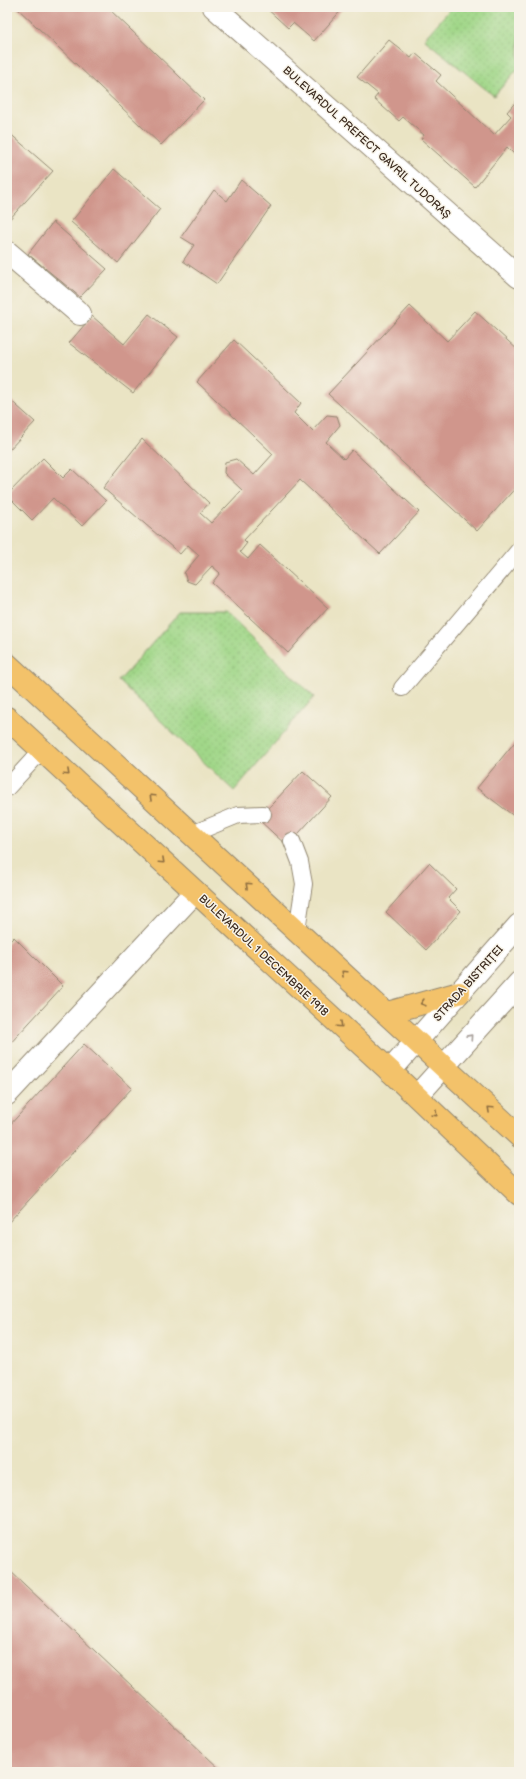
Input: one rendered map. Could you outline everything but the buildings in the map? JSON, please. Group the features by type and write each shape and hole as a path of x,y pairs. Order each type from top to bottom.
{"main road":[{"path":"7,664 519,1136"},
{"name":"BULEVARDUL 1 DECEMBRIE 1918","path":"7,718 417,1096 519,1194"},
{"path":"387,1013 459,993"}],"street":[{"name":"BULEVARDUL PREFECT GAVRIL TUDORAȘ","path":"214,7 519,277"},
{"path":"7,252 80,314"},
{"path":"7,1094 195,892"},
{"name":"STRADA BISTRIȚEI","path":"390,1071 519,925"},
{"path":"417,1096 519,984"}],"lane":[{"path":"402,688 519,550"},
{"path":"7,788 42,750"},
{"path":"192,834 238,815 263,814"},
{"path":"292,841 300,862 304,884 297,930"}],"green space":[{"path":"452,7 519,7 519,67 494,96 424,39"},
{"path":"180,612 226,612 314,697 234,791 119,681"}]}
